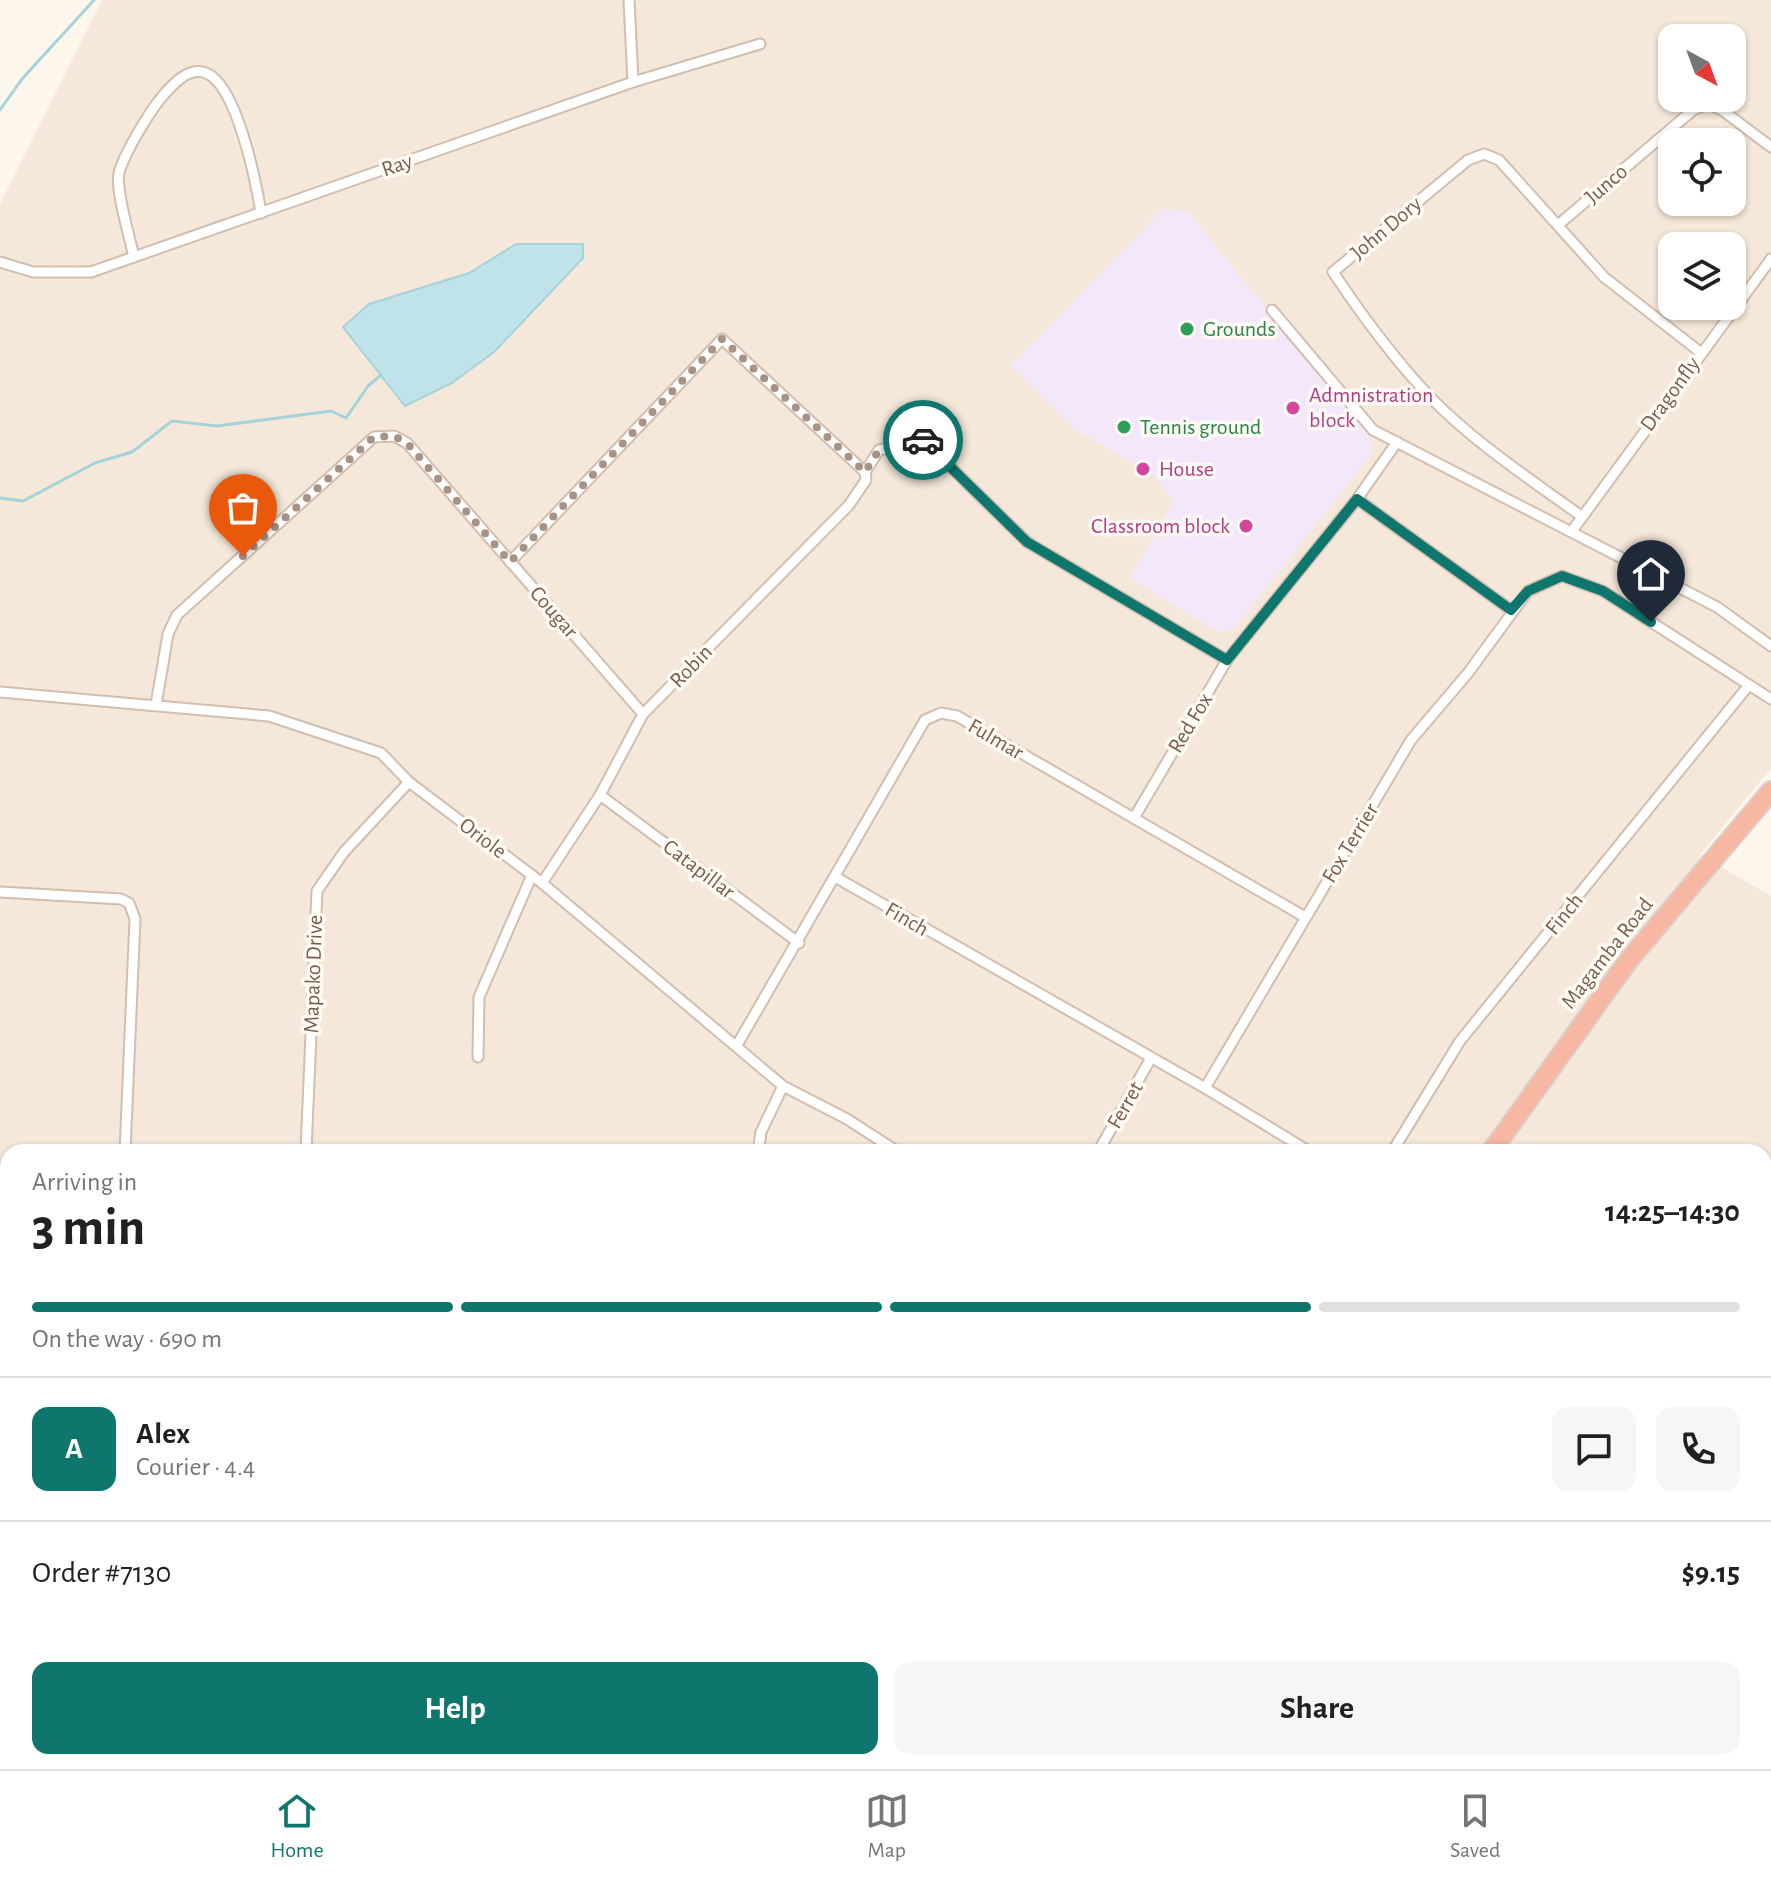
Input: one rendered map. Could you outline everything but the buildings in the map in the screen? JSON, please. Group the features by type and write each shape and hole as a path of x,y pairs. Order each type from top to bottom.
{"highway":[{"name":"Magamba Road","path":"1497,1144 1628,961 1771,791"}],"street":[{"path":"629,0 633,82"},
{"name":"Ray","path":"0,262 33,272 91,272 633,82 760,44"},
{"path":"134,257 118,174 153,108 176,81 196,72 209,74 227,100 243,134 261,213"},
{"name":"Junco","path":"1558,225 1693,110 1708,104 1722,110 1771,147"},
{"name":"John Dory","path":"1581,516 1500,457 1433,400 1376,335 1333,272 1468,160 1484,154 1499,160 1604,277 1700,352"},
{"name":"Dragonfly","path":"1572,531 1771,259"},
{"path":"1272,310 1373,430 1717,607 1771,646"},
{"path":"510,562 722,339 865,472 879,450 923,440 1027,542 1227,660"},
{"name":"Cougar","path":"156,705 168,634 177,615 374,437 394,436 407,443 643,714"},
{"name":"Red Fox","path":"1134,818 1227,660 1357,499 1397,442"},
{"name":"Robin","path":"542,883 600,795 643,714 849,505 866,480 865,472"},
{"path":"1357,499 1511,610"},
{"name":"Fox Terrier","path":"1205,1088 1411,740 1468,673 1511,610 1528,591 1562,576 1603,591 1771,699"},
{"name":"Finch","path":"1397,1144 1460,1041 1749,685"},
{"name":"Oriole","path":"0,692 269,716 381,753 409,782 542,883 783,1086 847,1119 886,1144"},
{"name":"Fulmar","path":"737,1045 837,878 925,720 941,713 957,716 1305,917"},
{"name":"Mapako Drive","path":"306,1144 317,891 344,852 409,782"},
{"name":"Catapillar","path":"600,795 799,943"},
{"path":"478,1057 479,997 532,875"},
{"name":"Finch","path":"837,878 1205,1088 1297,1144"},
{"path":"0,892 121,899 129,903 135,919 125,1144"},
{"name":"Ferret","path":"1103,1144 1151,1058"},
{"path":"759,1144 761,1132 783,1086"}],"shaded area":[{"path":"102,0 1771,0 1771,768 1700,855 1771,896 1771,1144 0,1144 0,204"},
{"path":"1163,209 1187,211 1365,427 1373,452 1234,629 1218,632 1130,578 1173,502 1154,475 1074,429 1011,366"}],"water":[{"path":"516,244 583,244 583,258 494,352 452,383 405,406 343,327 369,304 469,273"}],"waterway":[{"path":"0,110 22,79 94,0"},
{"path":"0,498 23,501 95,463 132,452 172,421 217,426 331,411 346,418 368,386 381,375"}],"way so far":[{"path":"243,556 374,437 394,436 407,443 510,562 722,339 865,472 879,450 923,440"}],"place":[{"name":"Grounds","path":"1187,329"},
{"name":"Admnistration block","path":"1293,408"},
{"name":"Tennis ground","path":"1124,427"},
{"name":"House","path":"1143,469"},
{"name":"Classroom block","path":"1246,526"}],"route":[{"path":"923,440 1027,542 1227,660 1357,499 1429,554 1511,610 1528,591 1562,576 1603,591 1651,622"}]}
